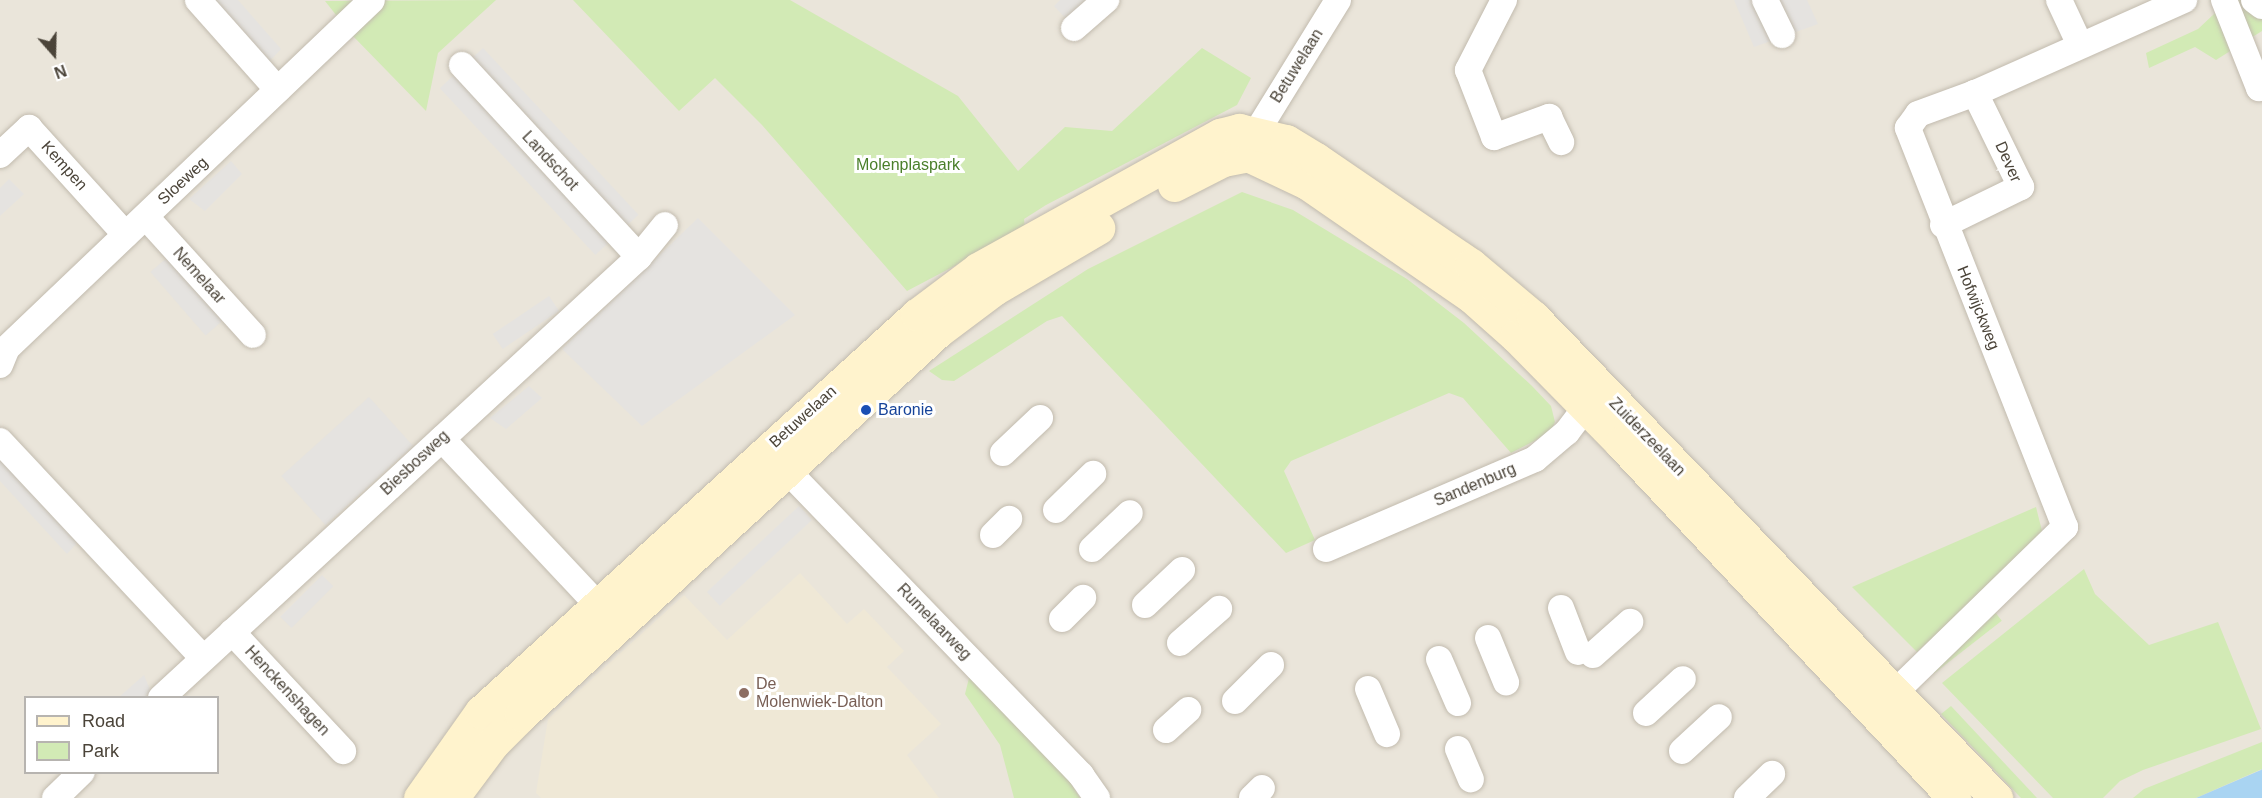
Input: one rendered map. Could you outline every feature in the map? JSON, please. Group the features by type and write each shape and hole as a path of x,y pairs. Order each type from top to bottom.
{"street":[{"path":"198,0 278,90"},
{"name":"Sloeweg","path":"0,365 7,348 372,0"},
{"path":"1074,28 1106,0"},
{"name":"Betuwelaan","path":"420,798 481,712 607,614 776,459 938,331 994,289 1198,172 1252,144 1338,0"},
{"path":"1504,0 1468,70 1494,137 1549,117 1561,142"},
{"path":"1765,0 1782,35"},
{"path":"2059,0 2080,45"},
{"name":"Hofwijckweg","path":"1885,703 2065,527 1943,225 1908,128 1918,114 1975,93 2184,0"},
{"path":"2224,0 2259,88 2262,87"},
{"path":"2254,0 2262,6"},
{"name":"Landschot","path":"462,65 639,257"},
{"name":"Dever","path":"1943,225 2021,187 1975,93"},
{"name":"Kempen","path":"0,155 29,128 126,235"},
{"name":"Zuiderzeelaan","path":"1252,144 1472,297 1516,336 1593,397 1885,703 1996,798"},
{"name":"Nemelaar","path":"146,217 253,335"},
{"name":"Biesbosweg","path":"163,696 639,257 665,225"},
{"name":"Sandenburg","path":"1326,549 1534,459 1567,432 1593,397"},
{"path":"1003,453 1040,418"},
{"path":"442,439 607,614"},
{"path":"0,441 202,658"},
{"name":"Rumelaarweg","path":"776,459 1081,775 1097,798"},
{"path":"1056,510 1093,474"},
{"path":"1092,549 1130,513"},
{"path":"1145,605 1182,570"},
{"path":"1062,619 1083,598"},
{"path":"1561,608 1586,653 1630,622"},
{"path":"1180,643 1219,609"},
{"name":"Betuwelaan","path":"452,798 493,743 607,614"},
{"name":"Henckenshagen","path":"232,632 343,751"},
{"path":"1488,638 1506,682"},
{"path":"1439,659 1458,703"},
{"path":"1235,701 1271,665"},
{"path":"1646,713 1683,679"},
{"path":"1368,689 1387,734"},
{"name":"Zuiderzeelaan","path":"1885,703 1954,798"},
{"path":"1166,730 1188,710"},
{"path":"1682,751 1719,717"},
{"path":"1458,749 1471,779"},
{"path":"55,798 80,774"},
{"path":"1747,798 1772,774"}],"shaded area":[{"path":"0,0 2262,0 2262,798 0,798"},
{"path":"213,0 238,0 281,49 269,62"},
{"path":"1060,0 1089,0 1068,21 1054,6"},
{"path":"1734,0 1807,0 1818,24 1754,47"},
{"path":"483,48 638,215 595,255 440,88"},
{"path":"231,161 242,174 205,211 189,199"},
{"path":"9,179 24,194 0,216 0,188"},
{"path":"698,218 795,315 642,426 562,349"},
{"path":"170,255 225,318 205,335 150,272"},
{"path":"549,296 559,311 503,349 493,334"},
{"path":"529,386 542,398 506,429 490,418"},
{"path":"369,397 413,446 325,525 281,476"},
{"path":"0,452 78,542 67,554 0,481"},
{"path":"799,506 812,520 720,606 707,592"},
{"name":"De Molenwiek-Dalton","path":"800,573 847,624 864,609 904,651 887,667 941,724 907,755 939,798 541,798 536,793 548,719 684,595 727,640"},
{"path":"322,575 333,586 292,628 280,617"},
{"path":"144,675 151,692 145,696 120,696"}],"green space":[{"path":"496,0 438,53 426,111 351,34 325,1"},
{"name":"Molenplaspark","path":"573,0 790,0 958,96 1018,171 1065,127 1112,131 1202,48 1251,78 1237,105 1046,205 1024,219 1025,229 907,291 762,125 715,78 679,111"},
{"path":"2229,0 2262,0 2262,31 2216,60 2195,47 2149,68 2146,53 2198,29"},
{"path":"1242,192 1293,210 1407,279 1464,323 1551,406 1555,422 1550,433 1511,453 1463,398 1449,393 1291,461 1284,471 1315,540 1286,553 1062,316 1047,321 954,381 942,380 929,371 1088,269"},
{"path":"2036,507 2043,535 1917,652 1852,587"},
{"path":"2084,569 2095,594 2149,645 2218,622 2261,729 2143,770 2120,781 2103,798 2053,798 1942,683"},
{"path":"1995,612 2002,621 1934,674 1927,665"},
{"path":"971,670 1057,761 1080,798 1014,798 1000,745 965,694"},
{"path":"1951,706 2037,798 2021,798 1941,714"},
{"path":"2262,742 2262,769 2196,798 2133,798 2144,789"}],"water":[{"path":"2261,770 2262,798 2196,798"}],"place":[{"name":"Baronie","path":"866,410"},
{"name":"De Molenwiek-Dalton","path":"744,693"}]}
